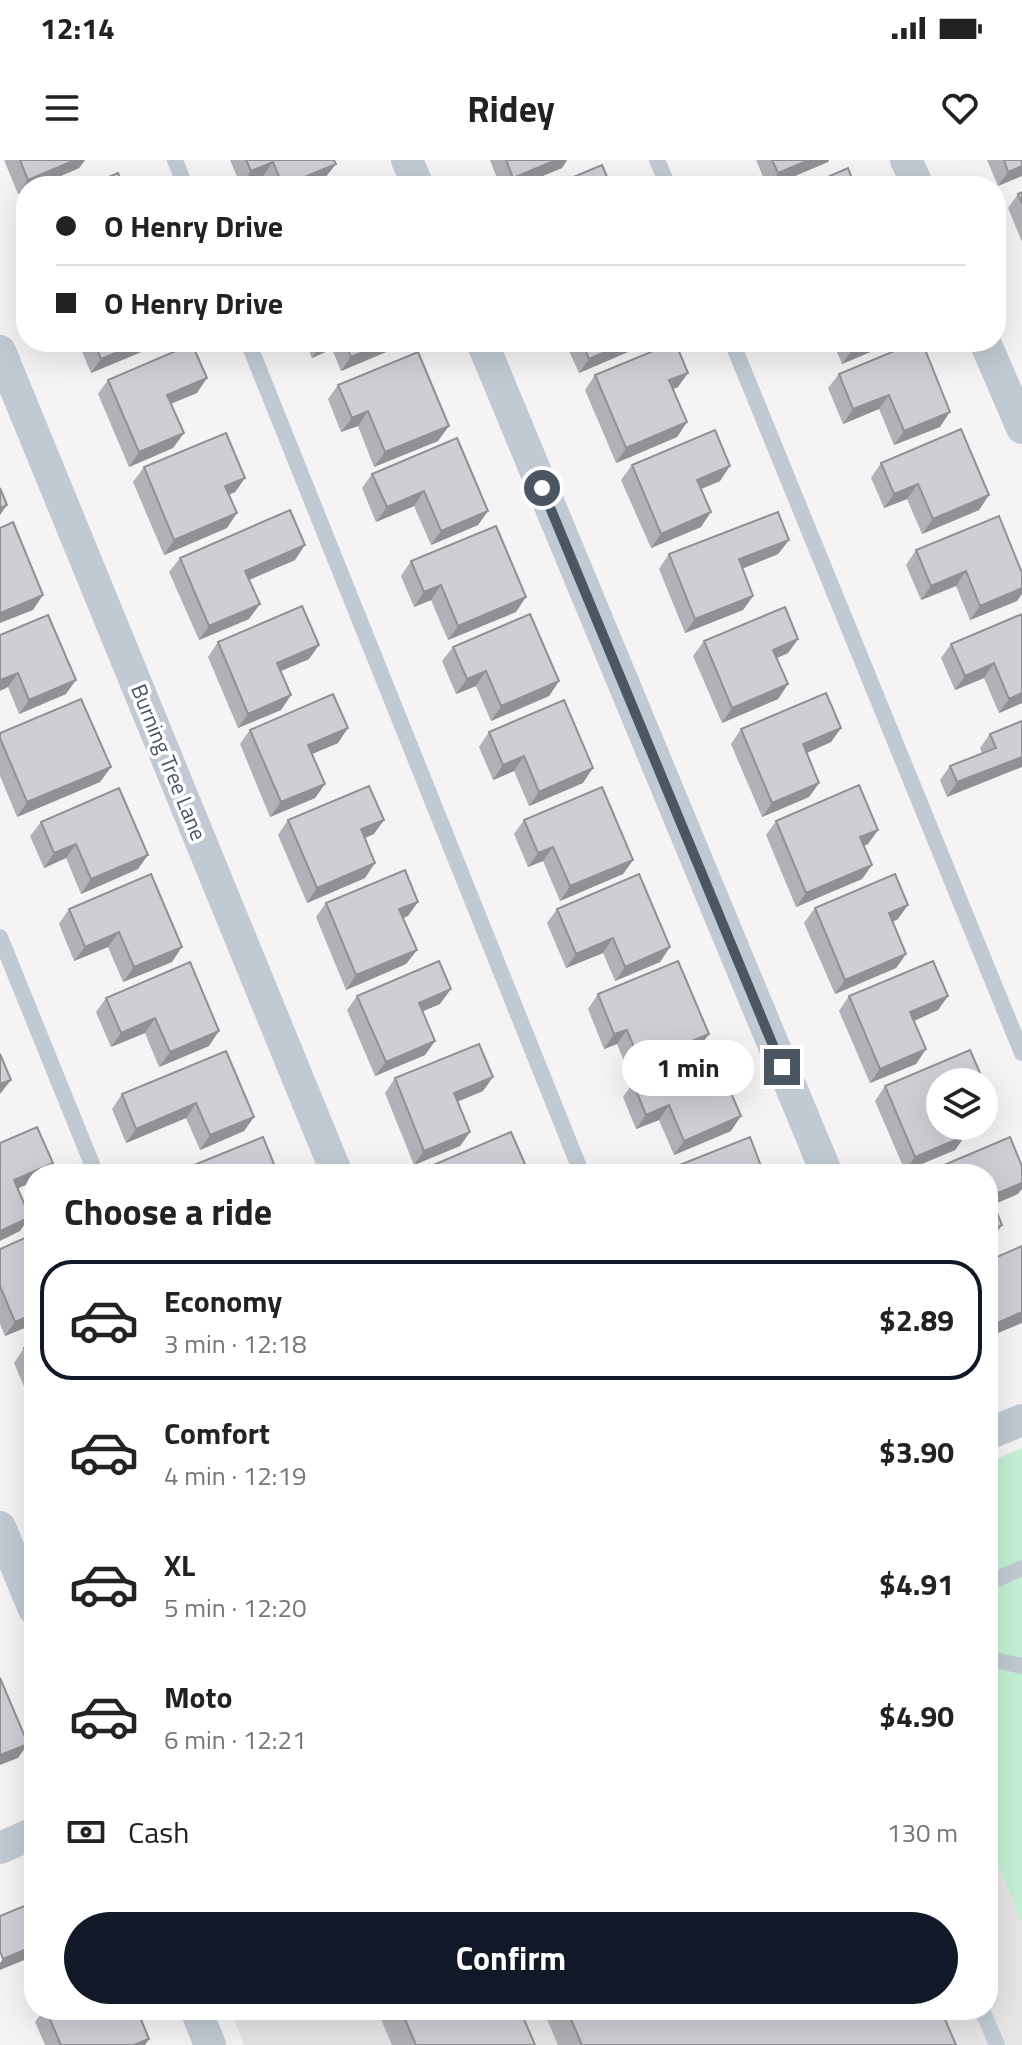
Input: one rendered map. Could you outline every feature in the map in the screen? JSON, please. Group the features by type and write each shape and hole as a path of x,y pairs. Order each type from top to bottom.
{"street":[{"name":"Burning Tree Lane","path":"0,351 333,1164"},
{"path":"486,352 823,1164"},
{"path":"989,352 1022,428"},
{"path":"998,1430 1022,1420"},
{"path":"0,1527 24,1585"},
{"path":"0,1848 24,1837"},
{"path":"200,2020 210,2045"}],"lane":[{"path":"252,352 578,1164"},
{"path":"736,352 1022,1053"},
{"path":"0,937 92,1164"},
{"path":"998,1579 1022,1568"},
{"path":"998,1661 1022,1666"},
{"path":"986,2020 997,2045"}],"shaded area":[{"path":"998,1865 1022,1922 1022,2045 244,2045 234,2020 998,2020"}],"green space":[{"path":"1022,1448 1022,1922 998,1865 998,1459"}],"building":[{"path":"20,160 75,160 37,176 26,176"},
{"path":"246,160 334,160 336,164 307,176 279,176 273,162 251,171"},
{"path":"506,160 556,160 518,176 512,176"},
{"path":"772,160 809,160 778,173"},
{"path":"1004,160 1022,160 1022,166 1008,172"},
{"path":"602,165 607,176 576,176"},
{"path":"848,168 851,176 830,176"},
{"path":"98,352 117,352 101,359"},
{"path":"173,352 196,352 207,378 167,395 184,433 139,452 108,380"},
{"path":"418,352 449,426 385,452 368,411 352,418 338,385"},
{"path":"586,352 605,352 589,359"},
{"path":"651,352 679,352 688,373 669,380 687,422 626,448 595,375"},
{"path":"892,352 926,352 950,412 904,431 889,395 853,409 839,374"},
{"path":"961,429 989,495 933,519 918,484 894,494 881,463"},
{"path":"715,430 730,466 697,480 711,512 661,534 632,465"},
{"path":"226,433 245,478 225,486 237,513 174,540 144,467"},
{"path":"457,438 488,511 441,531 424,491 387,507 372,474"},
{"path":"0,488 7,505 0,508"},
{"path":"290,510 305,545 245,571 260,604 209,626 180,558"},
{"path":"778,512 789,540 739,559 753,596 695,619 669,554"},
{"path":"999,516 1022,573 1022,588 980,606 966,571 931,586 916,550"},
{"path":"13,522 43,595 0,613 0,528"},
{"path":"496,526 526,597 458,626 441,585 424,592 411,561"},
{"path":"302,606 319,645 277,663 291,695 248,714 218,642"},
{"path":"785,607 798,639 773,650 788,684 732,708 704,641"},
{"path":"530,614 559,681 501,706 486,671 467,679 453,647"},
{"path":"1022,614 1022,693 1009,699 994,663 965,676 951,644"},
{"path":"48,615 76,680 29,700 18,673 0,680 0,635"},
{"path":"826,693 841,728 803,744 819,783 772,803 741,729"},
{"path":"333,694 348,728 308,745 325,784 281,802 250,730"},
{"path":"81,699 111,767 27,802 0,733"},
{"path":"564,700 593,768 539,792 524,756 503,765 489,732"},
{"path":"1022,721 1022,757 957,782 950,766 996,748 990,734"},
{"path":"859,785 878,830 860,837 872,865 806,893 776,821"},
{"path":"369,786 384,820 361,829 375,863 317,888 288,820"},
{"path":"602,787 633,860 570,886 553,847 538,853 524,820"},
{"path":"119,788 148,855 91,879 76,844 54,853 41,822"},
{"path":"405,870 418,902 399,909 417,950 356,975 326,903"},
{"path":"151,874 182,947 134,967 119,932 85,947 69,909"},
{"path":"639,874 670,947 625,967 613,938 576,954 557,909"},
{"path":"895,874 908,905 889,913 906,954 845,980 815,908"},
{"path":"439,961 451,989 419,1003 435,1041 386,1062 357,996"},
{"path":"678,961 709,1034 640,1062 627,1030 614,1034 598,994"},
{"path":"933,961 948,996 910,1012 926,1049 880,1069 849,996"},
{"path":"190,962 219,1031 170,1052 155,1018 121,1033 106,998"},
{"path":"479,1044 493,1077 454,1093 470,1132 424,1151 395,1078"},
{"path":"712,1049 741,1116 684,1141 669,1105 646,1115 633,1083"},
{"path":"970,1050 978,1068 928,1068"},
{"path":"226,1051 254,1117 210,1135 196,1103 136,1129 122,1094"},
{"path":"0,1054 11,1080 0,1084"},
{"path":"926,1069 926,1140 955,1140 915,1157 885,1086"},
{"path":"37,1127 53,1163 24,1164 24,1176 14,1180 24,1203 24,1220 0,1231 0,1143"},
{"path":"511,1132 525,1164 436,1164"},
{"path":"263,1137 274,1164 197,1164"},
{"path":"750,1137 760,1164 682,1164"},
{"path":"1010,1137 1022,1166 1022,1183 998,1193 998,1164 947,1164"},
{"path":"24,1238 24,1318 15,1322 0,1286 0,1249"},
{"path":"1022,1246 1022,1312 998,1323 998,1257"},
{"path":"0,1678 24,1735 24,1746 0,1755"},
{"path":"24,1906 24,1950 3,1959 0,1951 0,1916"},
{"path":"50,2020 141,2020 149,2039 134,2045 61,2045"},
{"path":"405,2020 524,2020 535,2045 416,2045"},
{"path":"571,2020 945,2020 956,2045 582,2045"}],"route":[{"path":"542,488 782,1067"}]}
